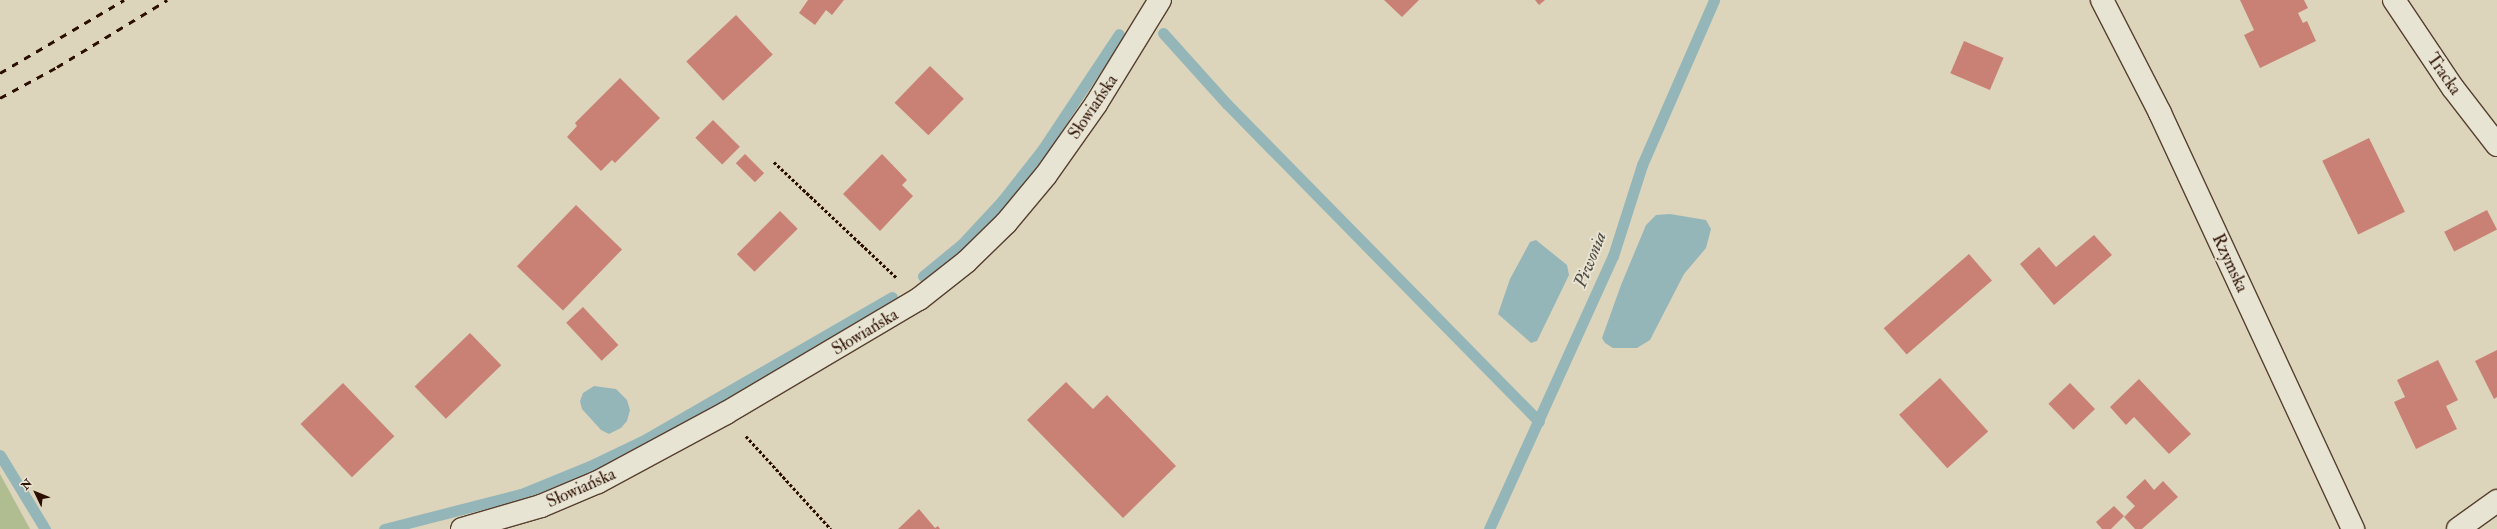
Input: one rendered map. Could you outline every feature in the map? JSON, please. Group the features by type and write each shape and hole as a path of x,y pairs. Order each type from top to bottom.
{"street":[{"name":"Słowiańska","path":"462,529 541,506 598,482 726,413 919,299 966,262 1006,223 1041,181 1096,104 1160,0"},
{"name":"Rzymska","path":"2102,0 2160,112 2353,529"},
{"name":"Tracka","path":"2394,0 2453,88 2497,145"},
{"path":"2458,529 2497,501"}],"path":[{"path":"774,162 919,299"},
{"path":"726,413 831,529"}],"green space":[{"path":"0,474 30,529 0,529"}],"water":[{"path":"1670,214 1706,220 1711,229 1706,248 1684,274 1650,340 1637,348 1613,348 1605,343 1602,338 1621,285 1646,225 1656,215"},
{"path":"1536,240 1567,265 1569,275 1537,341 1531,343 1498,314 1510,279 1530,242"},
{"path":"594,386 616,389 627,400 630,410 627,421 621,428 609,434 601,430 582,409 580,401 583,393"}],"building":[{"path":"808,0 844,0 832,15 826,10 815,25 799,13"},
{"path":"1384,0 1419,0 1402,17"},
{"path":"1535,0 1545,0 1539,5"},
{"path":"2240,0 2304,0 2308,8 2298,13 2303,23 2307,21 2316,41 2260,68 2244,35 2254,30"},
{"path":"736,15 773,54 723,101 686,61"},
{"path":"1964,41 2004,58 1990,90 1950,73"},
{"path":"930,66 964,99 928,135 895,103"},
{"path":"620,78 660,118 615,163 612,160 601,171 567,137 577,126 575,123"},
{"path":"713,120 740,147 722,165 695,138"},
{"path":"2369,138 2405,212 2358,234 2322,161"},
{"path":"745,154 764,173 755,182 736,163"},
{"path":"882,154 907,180 902,185 913,196 880,231 843,194"},
{"path":"576,205 622,249 563,311 517,266"},
{"path":"2487,210 2497,230 2454,251 2444,232"},
{"path":"780,211 798,229 755,272 737,254"},
{"path":"2094,235 2112,255 2054,305 2020,264 2039,247 2056,267"},
{"path":"1969,254 1992,280 1907,355 1884,328"},
{"path":"583,307 618,345 602,361 566,323"},
{"path":"470,333 501,365 446,419 415,386"},
{"path":"2497,350 2497,397 2494,399 2475,361"},
{"path":"2438,360 2458,400 2446,406 2457,429 2416,449 2394,402 2405,397 2397,380"},
{"path":"1940,378 1988,432 1947,468 1899,415"},
{"path":"2139,379 2191,434 2169,454 2134,417 2126,425 2110,407"},
{"path":"1066,382 1093,409 1107,395 1176,466 1123,518 1027,420"},
{"path":"343,383 394,436 352,477 301,424"},
{"path":"2070,383 2095,409 2073,430 2048,404"},
{"path":"2145,479 2154,490 2163,481 2178,497 2142,529 2135,529 2124,517 2135,506 2126,497"},
{"path":"2114,506 2124,516 2111,529 2102,529 2096,522"},
{"path":"919,509 935,528 938,526 940,529 898,529"}],"waterway":[{"name":"Piwonia","path":"1489,529 1613,256 1642,165 1714,0"},
{"path":"1163,33 1227,104 1539,421"},
{"path":"923,276 962,244 1002,201 1042,150 1119,34"},
{"path":"384,529 521,494 590,466 646,439 892,297"},
{"path":"0,455 45,529"}],"railway":[{"path":"0,73 124,0"},
{"path":"0,98 57,67 167,0"}]}
